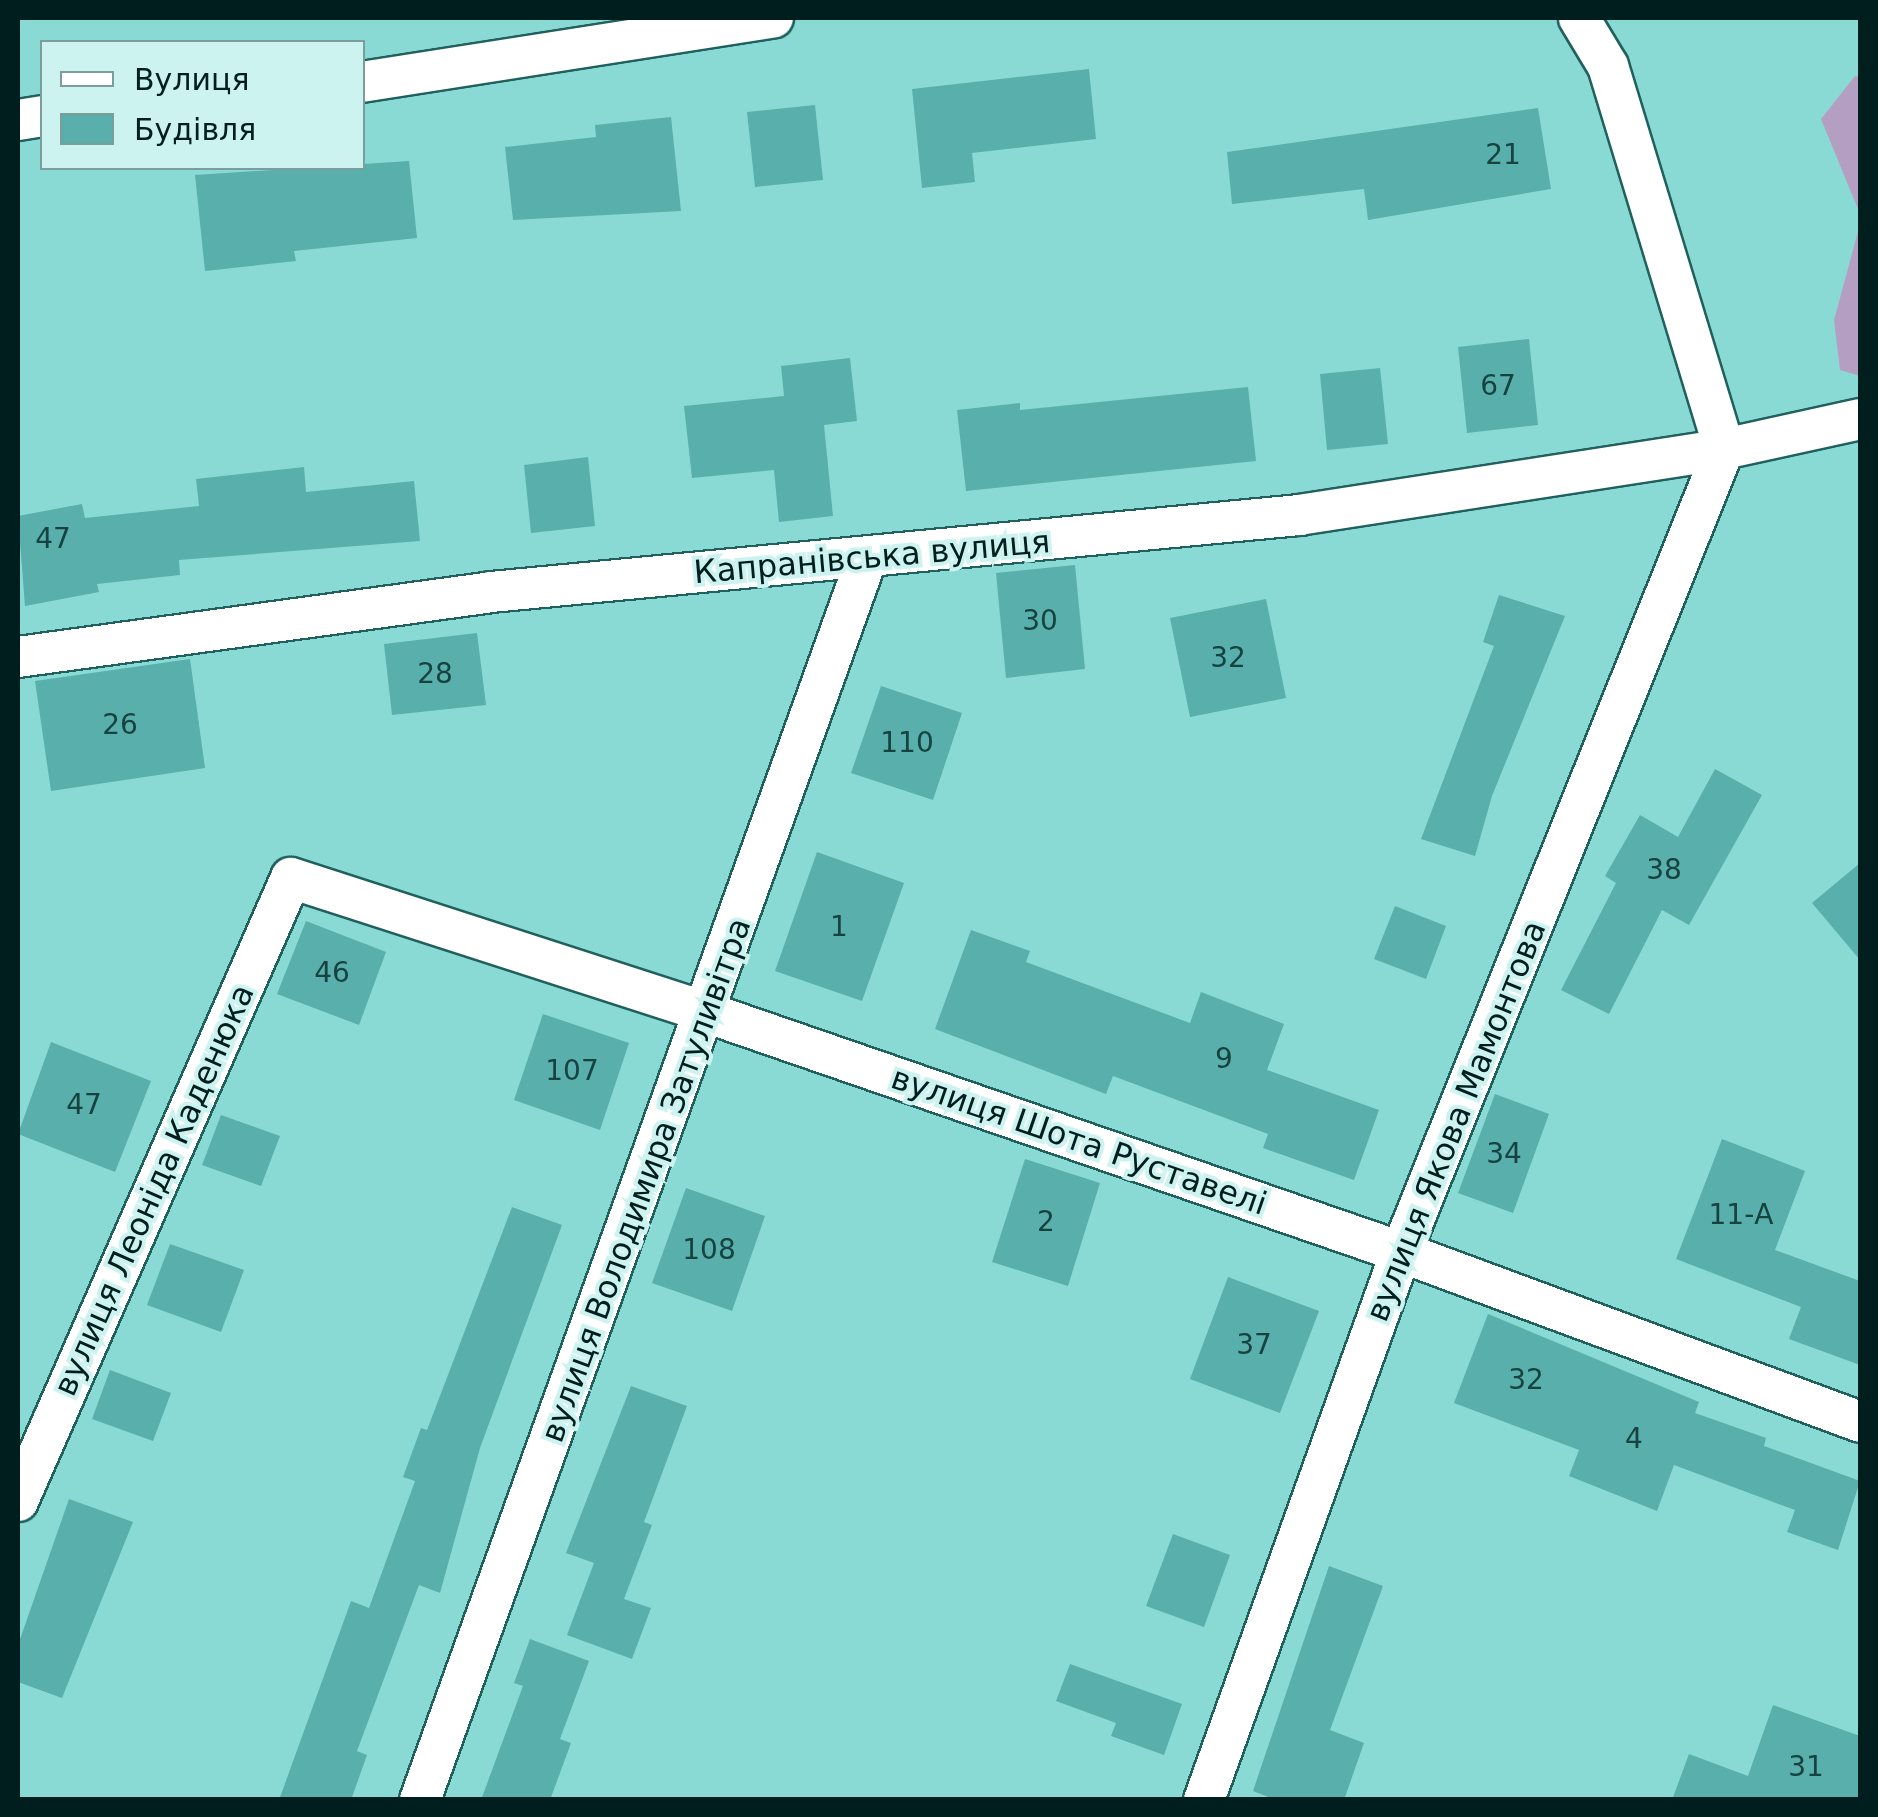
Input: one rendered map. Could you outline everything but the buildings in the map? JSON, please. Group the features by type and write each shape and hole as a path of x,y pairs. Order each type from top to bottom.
{"street":[{"path":"365,82 773,18"},
{"path":"1579,18 1608,66 1724,448"},
{"name":"Капранівська вулиця","path":"18,656 491,592 1300,515 1724,448 1860,420"},
{"name":"вулиця Якова Мамонтова","path":"1204,1800 1401,1252 1724,448"},
{"name":"вулиця Володимира Затуливітра","path":"420,1800 708,1013 867,558"},
{"name":"вулиця Шота Руставелі","path":"291,878 708,1013 1401,1252 1860,1422"},
{"name":"вулиця Леоніда Каденюка","path":"18,1501 291,878"}],"shaded area":[{"path":"1855,76 1860,77 1860,214 1821,119"},
{"path":"1860,224 1860,376 1840,370 1834,320"}]}
